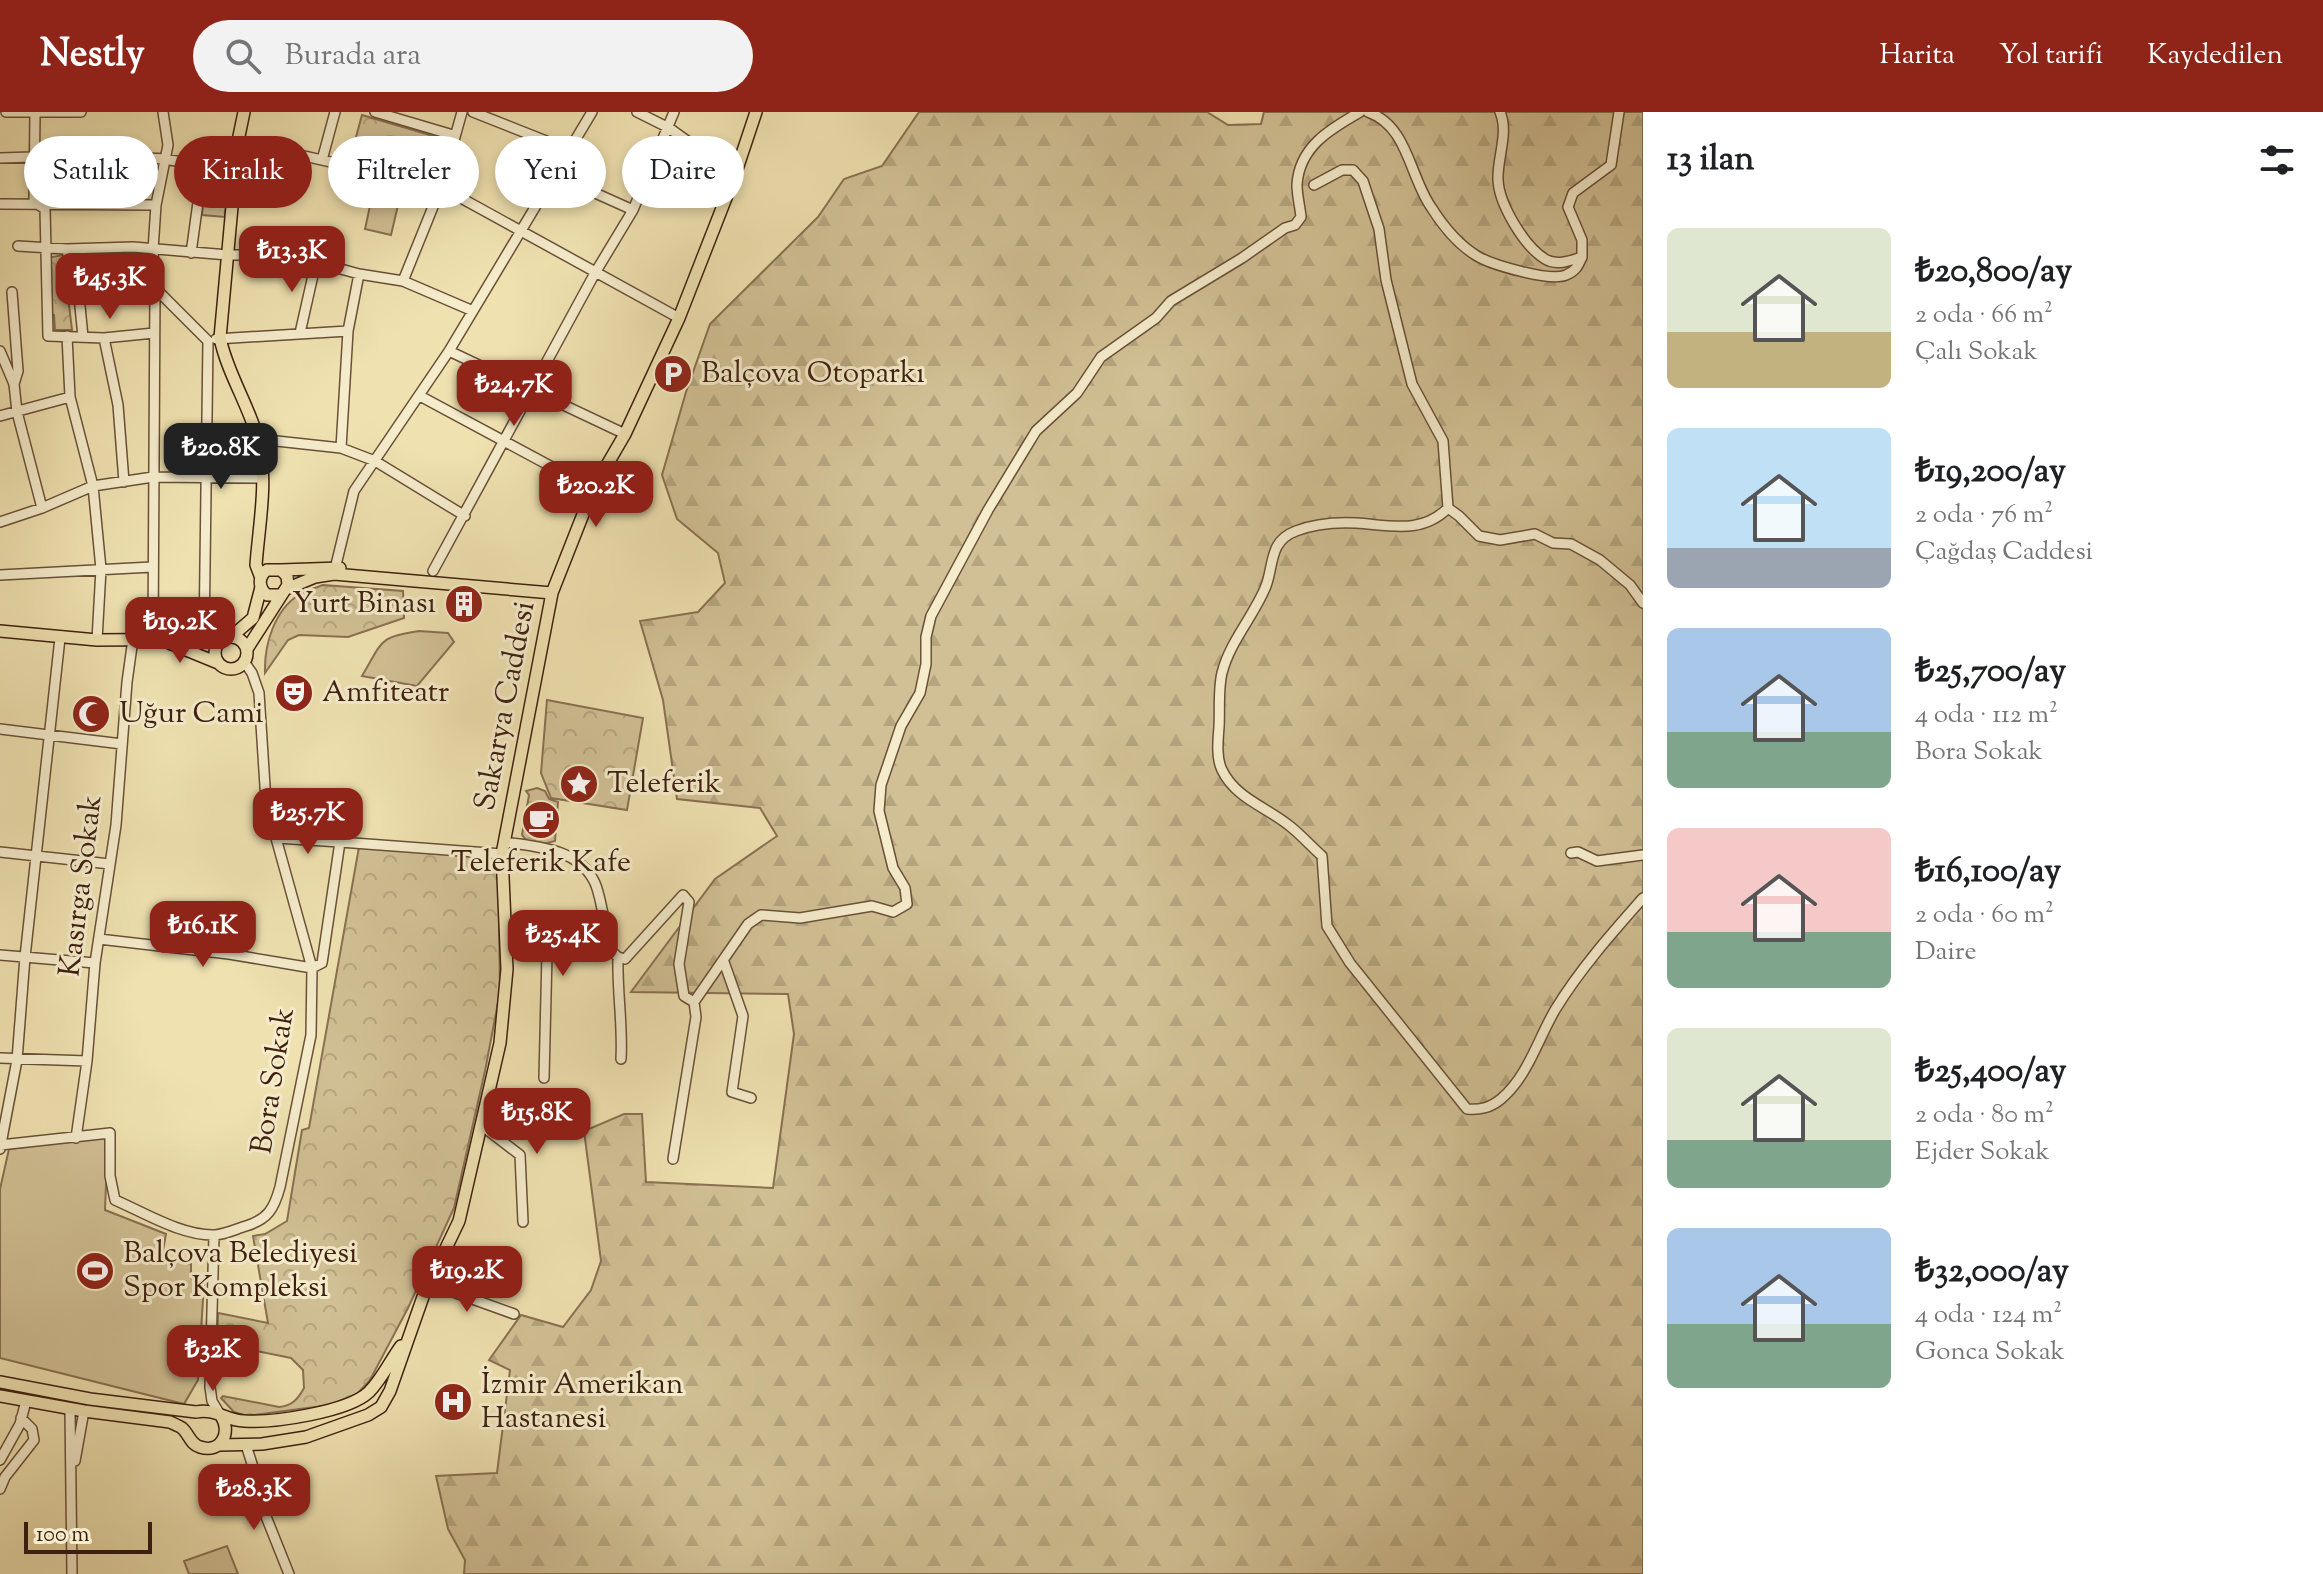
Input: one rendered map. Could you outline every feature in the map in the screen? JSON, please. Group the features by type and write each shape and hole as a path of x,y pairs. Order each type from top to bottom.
{"main road":[{"path":"239,136 244,112"},
{"name":"Sakarya Caddesi","path":"744,148 756,112"},
{"path":"232,208 228,255 214,339 242,393 258,439 262,478 256,565 267,595 283,592 335,571"},
{"name":"Sakarya Caddesi","path":"219,1445 246,1445 306,1437 374,1412 381,1407 390,1391 424,1294 459,1221 500,1043 507,969 504,848 552,593 593,489 625,434 679,318 722,208"},
{"path":"153,638 200,653 232,669 245,663 247,649 283,592 287,576 276,569 259,547"},
{"path":"218,663 216,648 253,618 261,582 276,569 335,571 552,593"},
{"path":"0,631 97,640 227,638 241,640 247,649"},
{"name":"Sakarya Caddesi","path":"221,1416 239,1421 263,1420 329,1411 357,1401 378,1381 408,1335"},
{"path":"0,1382 90,1399 196,1412 209,1410 221,1416 227,1430 219,1445 200,1448 182,1428 170,1422 0,1396"},
{"path":"70,1409 90,1399"},
{"path":"189,1438 189,1420 196,1412"}],"street":[{"path":"6,112 81,112"},
{"path":"158,195 168,139 163,112"},
{"path":"322,160 335,112"},
{"path":"375,112 396,115 453,135 462,112"},
{"path":"473,112 534,136"},
{"path":"577,136 592,112"},
{"path":"637,112 680,136"},
{"path":"433,571 595,273 633,210 674,112"},
{"path":"673,1159 690,1069 696,1017 694,1002 748,924 761,915 800,918 872,906 893,912 907,904 905,888 893,868 879,811 881,785 901,726 920,693 931,616 988,510 1036,431 1077,393 1101,357 1156,318 1171,301 1285,228 1295,225 1301,217 1297,185 1300,168 1311,146 1360,112"},
{"path":"1368,112 1383,117 1403,143 1427,202 1449,234 1478,257 1543,276 1563,277 1576,269 1582,257 1582,240 1568,207 1573,193 1611,165 1619,112"},
{"path":"1500,112 1504,121 1497,180 1501,200 1519,231 1546,260 1564,263 1582,257"},
{"path":"35,113 35,136"},
{"path":"0,158 24,157"},
{"path":"312,158 328,161"},
{"path":"158,159 174,161"},
{"path":"1314,185 1342,170 1353,170 1363,181 1379,229 1386,280 1406,363 1420,401 1443,441 1448,508 1419,526 1321,524 1295,531 1280,540 1271,556 1266,585 1235,642 1222,674 1218,744 1221,767 1237,792 1290,826 1322,856 1327,926 1350,963 1467,1109 1482,1110 1501,1099 1522,1073 1555,1010 1583,968 1643,898"},
{"path":"606,198 633,210"},
{"path":"0,204 24,203"},
{"path":"43,208 48,336 104,338 154,333"},
{"path":"153,638 153,250 156,208"},
{"path":"191,253 197,208"},
{"path":"403,281 433,208"},
{"path":"479,208 679,318"},
{"path":"335,571 354,491 449,351 535,208"},
{"path":"18,246 67,249 133,247 228,255 290,255 359,274 403,281 473,311"},
{"path":"67,249 75,297 155,288 214,339 348,331"},
{"path":"300,333 316,262"},
{"path":"341,448 348,331 359,274"},
{"path":"12,292 18,371 14,384"},
{"path":"79,296 83,337"},
{"path":"67,336 70,397 93,486 101,569 97,640"},
{"path":"104,338 118,405 124,482"},
{"path":"204,640 207,360 214,339"},
{"path":"0,351 14,384 17,412 42,508"},
{"path":"449,351 625,434"},
{"path":"207,360 224,358"},
{"path":"420,396 593,489"},
{"path":"0,416 70,397"},
{"path":"258,439 341,448 375,461 465,516"},
{"path":"0,522 93,486 153,477 205,480 262,478"},
{"path":"1448,508 1479,536 1500,540 1535,534 1553,543 1571,544 1600,560 1630,585 1643,603"},
{"path":"0,575 152,567"},
{"path":"60,638 25,957 17,1060 0,1146 110,1133 110,1176 115,1200 178,1227 214,1235 210,1387 212,1401 221,1416"},
{"name":"Kasırga Sokak","path":"76,1138 87,1061 95,963 116,825 133,639"},
{"name":"Bora Sokak","path":"214,1235 264,1218 273,1210 311,1035 312,968 266,802 259,693 245,663"},
{"path":"0,729 122,744"},
{"path":"277,838 548,848 575,859 595,882 610,950 625,959 683,895 689,902 679,964 684,996 694,1002"},
{"path":"99,939 229,954 312,968 322,963 340,842"},
{"path":"0,852 110,864"},
{"path":"1571,853 1578,852 1597,861 1643,855"},
{"path":"1633,910 1643,905"},
{"path":"506,925 525,929 547,954 544,1078"},
{"path":"0,955 95,963"},
{"path":"618,957 617,989 623,1031 621,1059"},
{"path":"724,962 743,1016 732,1092 751,1098"},
{"path":"0,1058 87,1061"},
{"path":"481,1125 520,1155 523,1222"},
{"path":"431,1284 514,1314"},
{"path":"196,1412 210,1387"},
{"path":"0,1460 26,1401"},
{"path":"70,1409 72,1574"},
{"path":"71,1484 84,1411"},
{"path":"0,1489 5,1477 34,1440 32,1429 21,1418"},
{"path":"246,1445 262,1486 263,1509 289,1574"}],"green space":[{"path":"919,112 1207,112 1228,125 1261,124 1264,112 1643,112 1643,1574 464,1574 465,1560 448,1529 436,1476 497,1473 510,1370 489,1360 521,1315 563,1327 591,1290 601,1261 584,1131 624,1114 642,1114 646,1182 773,1188 794,1034 788,994 631,992 715,879 777,836 760,808 677,799 663,700 640,621 698,612 725,583 718,553 677,519 662,475 710,324 818,217 844,179 882,166"},
{"path":"362,115 433,136 356,136"},
{"path":"203,208 226,208 225,217 202,215"},
{"path":"370,208 397,208 391,235 365,229"},
{"path":"63,255 72,330 55,330 54,315 49,315 47,258"},
{"path":"323,585 403,591 404,618 348,637 299,635 288,640 265,673 266,651 272,629 283,609 305,591"},
{"path":"419,631 448,633 454,642 417,686 362,676 378,648 388,639"},
{"path":"547,700 643,718 627,810 551,798 541,773"},
{"name":"Teleferik Kafe","path":"537,788 545,791 549,799 558,802 555,841 539,845 527,841 522,835 529,795 526,791"},
{"path":"359,847 498,858 500,992 485,1071 454,1208 408,1308 370,1380 357,1394 330,1405 247,1416 234,1412 221,1398 279,1407 294,1401 304,1388 303,1370 291,1358 217,1343 218,1313 268,1323 253,1236 265,1234 287,1221 302,1130 309,1128"},
{"name":"Balçova Belediyesi Spor Kompleksi","path":"108,1136 105,1210 166,1234 162,1256 191,1264 191,1278 204,1283 198,1380 184,1404 0,1358 0,1189 9,1149"},
{"path":"227,1546 238,1574 189,1574 184,1561"}],"place":[{"name":"Balçova Otoparkı","path":"673,374"},
{"name":"Yurt Binası","path":"464,604"},
{"name":"Amfiteatr","path":"294,693"},
{"name":"Uğur Cami","path":"91,714"},
{"name":"Teleferik","path":"579,784"},
{"name":"Teleferik Kafe","path":"541,820"},
{"name":"Balçova Belediyesi Spor Kompleksi","path":"95,1271"},
{"name":"İzmir Amerikan Hastanesi","path":"453,1402"}]}
